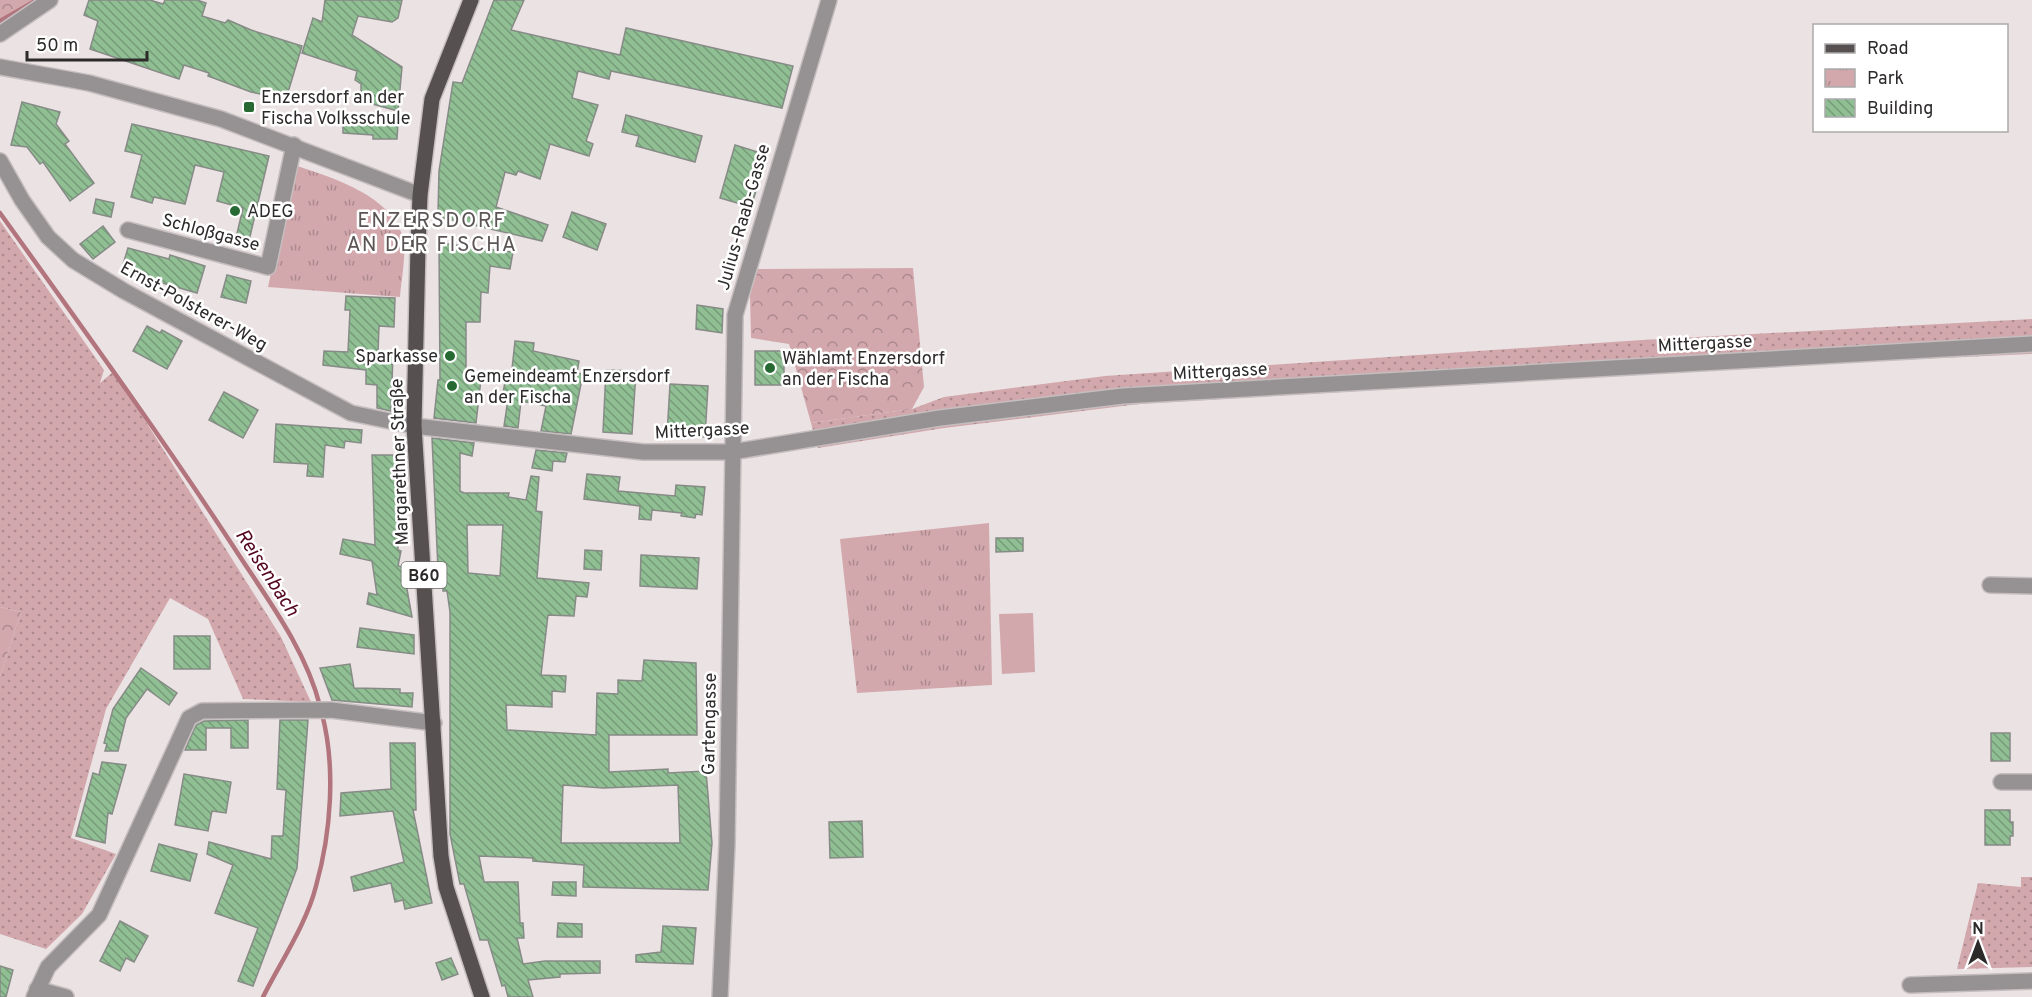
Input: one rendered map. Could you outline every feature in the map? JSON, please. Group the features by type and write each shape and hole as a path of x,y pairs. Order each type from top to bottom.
{"main road":[{"name":"Margarethner Straße","path":"471,0 432,99 420,195 414,426 434,723 438,827 446,887 482,997"}],"street":[{"path":"0,34 50,0"},
{"name":"Julius-Raab-Gasse","path":"732,452 735,315 829,0"},
{"path":"0,67 88,83 221,119 420,195"},
{"name":"Schloßgasse","path":"128,230 268,267 294,145"},
{"name":"Ernst-Polsterer-Weg","path":"0,161 48,237 92,273 351,413 414,426"},
{"name":"Mittergasse","path":"414,426 643,452 732,452 939,418 1123,396 2032,344"},
{"name":"Gartengasse","path":"720,997 727,844 732,452"},
{"path":"1990,585 2032,586"},
{"path":"66,997 35,993 48,967 99,915 189,718 202,711 332,710 434,723"},
{"path":"2001,782 2032,782"},
{"path":"1910,985 2032,981"}],"green space":[{"path":"0,0 35,0 0,25"},
{"path":"294,165 357,189 386,209 396,222 404,243 400,297 268,287"},
{"path":"0,221 104,370 100,383 114,371 281,637 311,702 243,699 208,619 170,598 106,709 71,838 116,854 82,914 46,949 0,934 0,676 21,612 0,607"},
{"path":"913,268 924,387 912,409 811,423 789,344 751,338 750,295 758,269"},
{"path":"2032,319 2032,354 1828,363 1139,404 944,428 818,448 811,423 912,409 944,397 1105,376 1642,340"},
{"path":"989,523 992,685 857,693 840,539"},
{"path":"0,607 21,612 0,676"},
{"path":"1033,613 1035,672 1002,674 999,614"},
{"path":"2021,877 2032,877 2032,967 1957,969 1978,883 2021,887"}],"building":[{"path":"89,0 150,0 163,4 165,0 197,0 206,3 202,16 225,23 228,20 251,30 302,46 286,99 266,92 265,95 251,92 208,76 209,73 184,65 179,79 90,49 98,21 84,15"},
{"path":"325,0 402,0 398,18 392,22 358,16 352,35 402,67 398,111 361,101 361,84 355,80 357,71 302,53 313,18 322,22"},
{"path":"494,0 524,0 511,30 620,55 626,28 793,66 782,108 611,71 609,79 578,71 572,98 598,105 586,141 593,144 589,156 550,144 540,179 518,171 516,175 505,172 496,207 548,225 542,241 443,218 438,212 439,171 453,82 462,83"},
{"path":"22,102 60,112 56,124 69,141 65,144 94,183 70,201 43,162 40,164 27,147 11,145"},
{"path":"626,115 702,136 695,162 636,146 639,136 622,132"},
{"path":"343,123 398,123 397,139 373,139 373,135 343,133"},
{"path":"132,124 269,156 248,245 235,242 243,208 217,201 224,172 195,165 185,204 154,197 152,203 131,197 142,155 125,151"},
{"path":"735,145 767,155 751,207 720,198"},
{"path":"96,199 114,203 111,217 93,213"},
{"path":"572,212 606,224 597,250 563,237"},
{"path":"103,226 115,242 93,259 80,244"},
{"path":"439,243 513,252 510,269 490,266 488,293 481,292 480,322 466,322 466,379 481,379 476,423 434,418 438,380 440,380"},
{"path":"128,248 169,259 170,255 205,266 197,293 121,271"},
{"path":"227,275 251,281 246,303 221,297"},
{"path":"346,296 395,298 394,327 379,326 378,353 393,354 391,411 377,408 377,385 366,384 366,370 323,365 324,351 348,352 350,310 345,310"},
{"path":"697,305 723,309 722,333 696,329"},
{"path":"147,326 160,333 162,330 182,341 167,369 133,351"},
{"path":"515,341 534,343 533,351 579,361 577,373 583,374 571,434 541,431 546,406 521,401 518,428 504,426 508,399 502,398 506,377 511,378"},
{"name":"Wählamt Enzersdorf an der Fischa","path":"755,351 784,351 784,385 755,385"},
{"path":"606,370 636,371 632,434 603,432"},
{"path":"670,384 708,386 705,437 667,435"},
{"path":"224,392 258,410 243,438 209,420"},
{"path":"276,424 362,430 361,443 345,441 344,448 325,445 323,477 307,476 308,464 274,462"},
{"path":"432,438 474,443 472,456 460,453 460,491 464,493 509,493 508,497 526,500 531,476 539,477 536,511 542,512 537,578 589,583 587,597 576,596 574,616 548,615 541,675 566,676 565,692 552,691 552,707 506,705 507,730 596,735 597,693 618,694 618,680 642,681 644,660 696,663 697,735 609,735 609,772 668,769 668,773 706,771 712,843 708,890 583,887 584,865 533,861 533,858 479,856 484,882 518,882 520,923 523,923 524,938 517,938 523,964 545,961 600,961 600,973 560,974 560,977 528,980 533,997 508,997 505,985 502,986 488,940 480,940 464,884 460,884 450,834 450,612 447,591 443,591 443,569 438,569","holes":["467,525 503,525 500,576 468,573","563,785 603,788 678,785 680,843 561,843"]},
{"path":"536,450 567,453 565,462 553,461 552,471 532,468"},
{"path":"372,455 396,455 398,550 401,551 398,566 403,567 412,617 367,604 369,593 377,595 372,561 340,554 343,539 375,545"},
{"path":"587,474 620,477 618,491 675,496 676,485 705,487 702,515 696,514 695,518 681,516 682,513 652,510 651,520 639,519 640,506 584,499"},
{"path":"996,538 1023,538 1023,551 996,552"},
{"path":"585,550 602,551 601,570 584,569"},
{"path":"641,555 699,558 697,589 640,586"},
{"path":"360,628 414,635 414,654 357,647"},
{"path":"174,636 210,636 210,669 174,669"},
{"path":"350,664 354,688 400,689 400,693 413,693 412,707 332,700 320,668"},
{"path":"141,668 177,693 169,705 147,689 126,718 118,751 105,751 107,744 104,743 113,709"},
{"path":"248,720 248,748 231,748 231,728 206,728 206,750 185,750 196,725 204,721"},
{"path":"280,720 308,720 297,868 253,986 238,981 258,928 215,913 233,865 207,854 209,842 271,859 272,836 283,836 286,790 277,789"},
{"path":"1991,733 2010,733 2010,761 1991,761"},
{"path":"390,743 415,743 416,810 413,810 432,903 405,909 403,900 395,902 391,883 354,891 351,877 404,862 393,811 340,816 341,793 391,789"},
{"path":"102,762 126,765 112,814 108,813 105,843 76,836 93,773 99,775"},
{"path":"184,774 231,782 226,813 212,811 208,831 175,825"},
{"path":"1985,810 2010,810 2013,836 2010,836 2010,845 1985,845"},
{"path":"862,821 863,857 830,858 829,822"},
{"path":"159,844 197,854 190,881 151,871"},
{"path":"553,882 576,882 576,896 552,895"},
{"path":"120,921 148,936 134,962 126,958 120,971 100,961"},
{"path":"558,923 582,924 582,937 557,937"},
{"path":"663,926 696,928 693,964 636,962 636,955 661,952"},
{"path":"451,958 458,974 442,980 436,963"},
{"path":"0,966 13,970 6,997 0,997"}],"waterway":[{"name":"Reisenbach","path":"0,21 37,0"},
{"name":"Reisenbach","path":"0,213 148,420 271,603 305,663 320,706"},
{"name":"Reisenbach","path":"263,997 306,914 321,866 330,800 329,756 322,714"}],"place":[{"name":"Enzersdorf an der Fischa Volksschule","path":"249,107"},
{"name":"ADEG","path":"235,211"},
{"name":"Sparkasse","path":"450,356"},
{"name":"Wählamt Enzersdorf an der Fischa","path":"770,368"},
{"name":"Gemeindeamt Enzersdorf an der Fischa","path":"452,386"}],"district":[{"name":"ENZERSDORF AN DER FISCHA","path":"432,232"}]}
